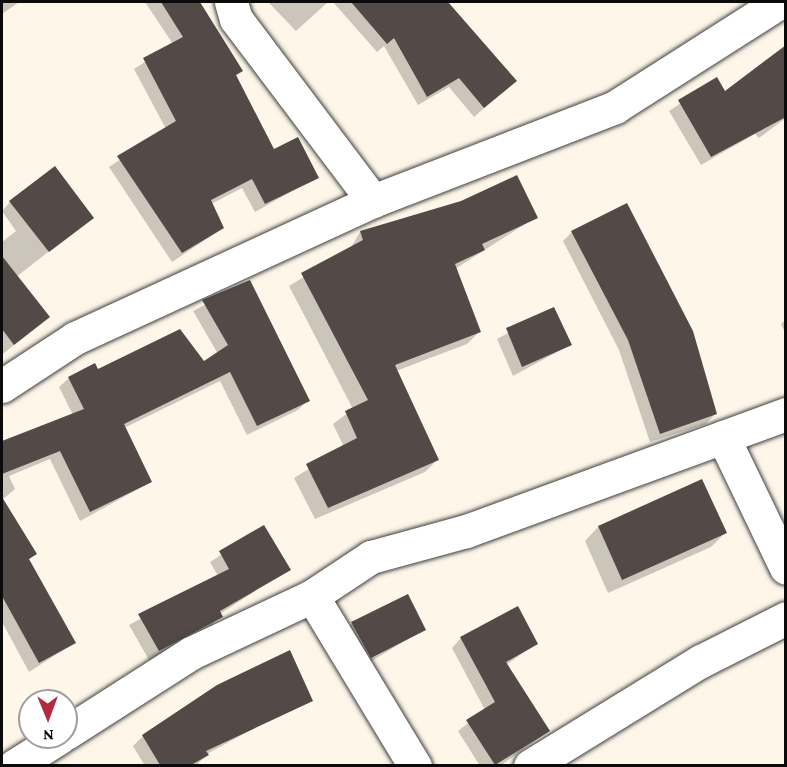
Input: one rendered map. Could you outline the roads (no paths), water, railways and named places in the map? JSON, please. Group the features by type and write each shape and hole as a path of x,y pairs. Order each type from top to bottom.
{"street":[{"path":"231,2 236,19 373,201"},
{"path":"2,386 75,338 373,201 615,106 780,2"},
{"path":"78,725 191,653 312,596 371,557 466,531 786,414"},
{"path":"723,436 786,568"},
{"path":"312,596 415,765"},
{"path":"530,765 701,661 786,618"},
{"path":"14,765 40,749"}]}
